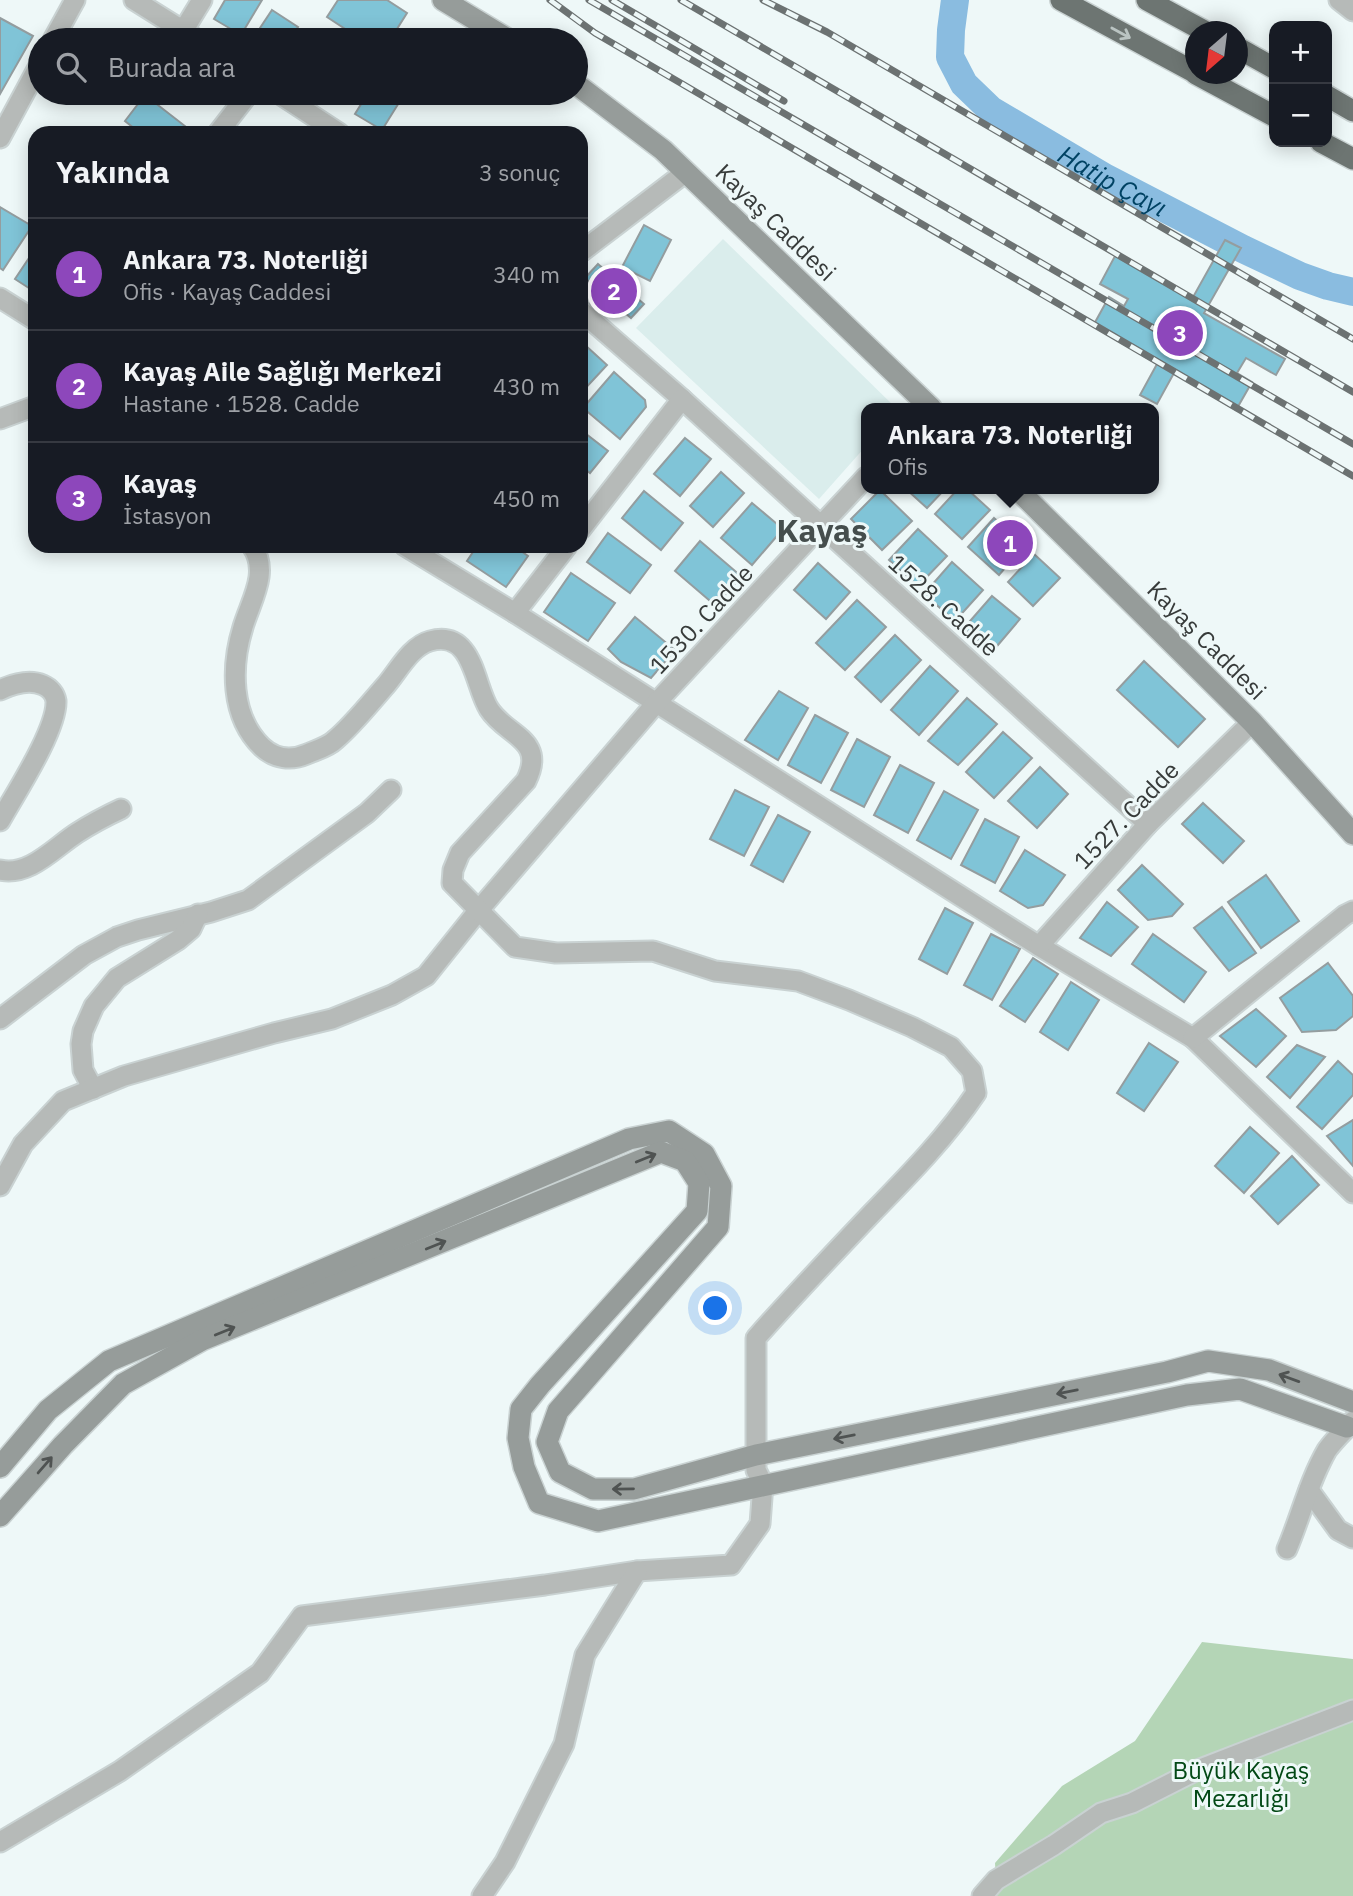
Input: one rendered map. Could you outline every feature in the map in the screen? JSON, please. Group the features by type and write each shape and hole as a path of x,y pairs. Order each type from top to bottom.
{"highway":[{"path":"1061,0 1185,67"},
{"path":"1147,0 1186,21"},
{"path":"1248,54 1269,65"},
{"path":"1216,84 1269,113"},
{"path":"1332,99 1353,111"},
{"path":"1330,147 1353,159"}],"street":[{"path":"60,28 75,0"},
{"path":"134,0 179,28"},
{"path":"192,28 202,0"},
{"path":"443,0 489,28"},
{"path":"1339,0 1353,11"},
{"path":"0,138 28,86"},
{"name":"Kayaş Caddesi","path":"588,93 663,150 926,403"},
{"path":"223,126 240,105"},
{"path":"296,105 328,126"},
{"path":"588,247 686,172"},
{"path":"0,298 28,316"},
{"name":"1528. Cadde","path":"588,317 682,399 1148,824"},
{"path":"588,520 682,399"},
{"path":"0,419 28,409"},
{"name":"1530. Cadde","path":"0,1186 23,1144 63,1101 124,1076 332,1019 392,995 426,976 478,911 657,702 861,482"},
{"name":"Kayaş Caddesi","path":"1022,494 1252,722 1353,834"},
{"path":"0,1842 120,1771 260,1673 302,1616 454,1598 636,1571 731,1565 760,1524 763,1484 756,1470 756,1338 918,1166 959,1119 976,1093 972,1071 951,1047 849,1000 798,982 715,971 653,951 556,953 515,947 452,883 453,870 460,853 526,781 531,760 524,741 491,713 484,702 466,653 456,644 435,640 416,648 334,742 293,758 279,757 264,749 250,732 244,719 236,682 240,639 260,576 260,562 256,553"},
{"path":"416,553 657,702 1039,946 1193,1038 1353,1193"},
{"path":"515,613 562,553"},
{"path":"0,690 23,683 40,684 50,690 56,702 42,746 0,821"},
{"name":"1527. Cadde","path":"1039,946 1148,824 1252,722"},
{"path":"0,1019 98,946 138,930 236,905 260,894 368,813 391,790"},
{"path":"0,870 18,871 79,831 121,809"},
{"path":"1193,1038 1353,911"},
{"path":"93,1089 83,1070 81,1044 94,1006 117,978 191,929 198,914"},
{"path":"0,1467 48,1410 109,1361 629,1139 669,1131 704,1154 721,1186 718,1227 558,1411 547,1442 560,1472 593,1489 634,1489 756,1455 1167,1372 1208,1361 1269,1370 1353,1402"},
{"path":"0,1516 63,1445 123,1384 202,1340 661,1152 685,1161 699,1183 697,1211 521,1409 517,1438 524,1467 539,1503 598,1521 1186,1395 1240,1389 1350,1424 1328,1449 1287,1549"},
{"path":"1309,1490 1338,1530 1353,1538"},
{"path":"482,1896 505,1862 564,1744 584,1655 636,1571"},
{"path":"982,1896 996,1880 1101,1813 1132,1802 1195,1771 1353,1710"}],"shaded area":[{"path":"723,239 891,403 861,403 861,452 819,499 636,328"}],"green space":[{"name":"Büyük Kayaş Mezarlığı","path":"1202,1642 1353,1659 1353,1896 997,1896 995,1863 1062,1786 1135,1741"}],"building":[{"path":"225,0 262,0 245,28 229,28 214,19"},
{"path":"338,0 387,0 407,13 398,28 344,28 327,17"},
{"path":"272,10 298,27 297,28 260,28"},
{"path":"0,18 28,33 28,45 0,94"},
{"path":"137,105 158,105 185,126 131,126 125,121"},
{"path":"361,105 398,105 384,126 375,126 355,114"},
{"path":"0,207 28,224 28,232 3,270 0,268"},
{"path":"644,225 671,240 650,281 622,267"},
{"path":"1225,240 1241,248 1204,313 1285,359 1276,375 1246,358 1237,373 1252,382 1236,410 1174,373 1158,403 1140,395 1157,364 1093,326 1109,297 1124,306 1128,299 1100,284 1115,256 1192,299"},
{"path":"28,260 28,287 15,279"},
{"path":"598,264 644,304 631,318 588,281 588,275"},
{"path":"588,348 607,365 588,385"},
{"path":"614,372 645,400 646,407 620,439 588,412 588,402"},
{"path":"588,435 608,451 590,473 588,471"},
{"path":"685,438 711,459 680,496 654,474"},
{"path":"721,472 744,493 713,527 690,506"},
{"path":"644,491 683,523 661,550 622,518"},
{"path":"876,494 884,494 912,521 882,550 851,519"},
{"path":"912,494 940,494 927,508"},
{"path":"953,494 972,494 990,510 962,539 935,514"},
{"path":"752,503 783,529 752,565 721,538"},
{"path":"994,518 1025,545 999,575 968,547"},
{"path":"918,529 947,556 918,586 889,560"},
{"path":"608,533 651,565 630,593 587,562"},
{"path":"700,541 741,576 716,606 675,571"},
{"path":"472,553 524,553 528,556 506,587 467,561"},
{"path":"1034,554 1060,578 1033,606 1008,582"},
{"path":"952,562 983,590 955,621 924,594"},
{"path":"818,563 850,592 826,619 794,590"},
{"path":"571,573 615,603 588,641 544,612"},
{"path":"992,596 1020,619 992,652 964,628"},
{"path":"857,600 886,627 845,670 816,643"},
{"path":"635,617 675,650 651,678 621,662 608,649"},
{"path":"895,635 921,660 881,702 855,677"},
{"path":"1144,661 1205,719 1178,747 1117,690"},
{"path":"930,666 958,691 919,735 891,710"},
{"path":"779,691 808,708 778,760 745,740"},
{"path":"967,698 997,724 958,765 928,741"},
{"path":"815,715 848,733 821,783 788,765"},
{"path":"1003,732 1032,758 994,798 966,772"},
{"path":"857,739 890,757 864,807 831,790"},
{"path":"900,765 934,783 908,833 874,815"},
{"path":"1040,767 1068,794 1037,828 1008,801"},
{"path":"735,790 769,807 744,856 710,839"},
{"path":"944,791 978,810 951,859 917,840"},
{"path":"1203,803 1244,841 1223,863 1182,824"},
{"path":"778,815 810,832 783,882 751,865"},
{"path":"985,819 1019,837 995,883 961,865"},
{"path":"1025,850 1065,875 1043,905 1028,908 1000,891"},
{"path":"1142,865 1183,904 1172,916 1148,920 1118,890"},
{"path":"1266,875 1299,921 1261,948 1228,902"},
{"path":"1107,902 1138,927 1111,956 1080,938"},
{"path":"1222,907 1256,953 1229,971 1194,928"},
{"path":"945,908 973,923 947,974 919,959"},
{"path":"991,934 1020,949 992,1000 964,985"},
{"path":"1153,934 1206,972 1184,1002 1132,964"},
{"path":"1033,958 1058,974 1025,1022 1000,1006"},
{"path":"1328,963 1353,996 1353,1016 1336,1030 1302,1032 1280,998"},
{"path":"1071,982 1099,1000 1068,1050 1040,1032"},
{"path":"1256,1009 1286,1036 1256,1067 1220,1036"},
{"path":"1149,1043 1178,1062 1144,1111 1117,1093"},
{"path":"1297,1045 1325,1057 1290,1098 1267,1077"},
{"path":"1338,1061 1353,1075 1353,1095 1322,1129 1297,1107"},
{"path":"1353,1120 1353,1166 1327,1136"},
{"path":"1250,1127 1279,1153 1244,1193 1215,1166"},
{"path":"1292,1156 1319,1185 1278,1224 1251,1196"}],"waterway":[{"name":"Hatip Çayı","path":"955,0 950,57 964,84 991,110 1106,178 1243,249 1300,276 1353,292"}],"railway":[{"path":"550,0 595,33 1353,476"},
{"path":"589,0 1353,444"},
{"path":"612,0 784,101"},
{"path":"681,0 1353,392"},
{"path":"763,0 827,32 1353,339"}],"place":[{"name":"Kayaş Aile Sağlığı Merkezi","path":"614,291"},
{"name":"Kayaş","path":"1180,333"},
{"name":"Ankara 73. Noterliği","path":"1010,543"}],"district":[{"name":"Kayaş","path":"822,530"}]}
